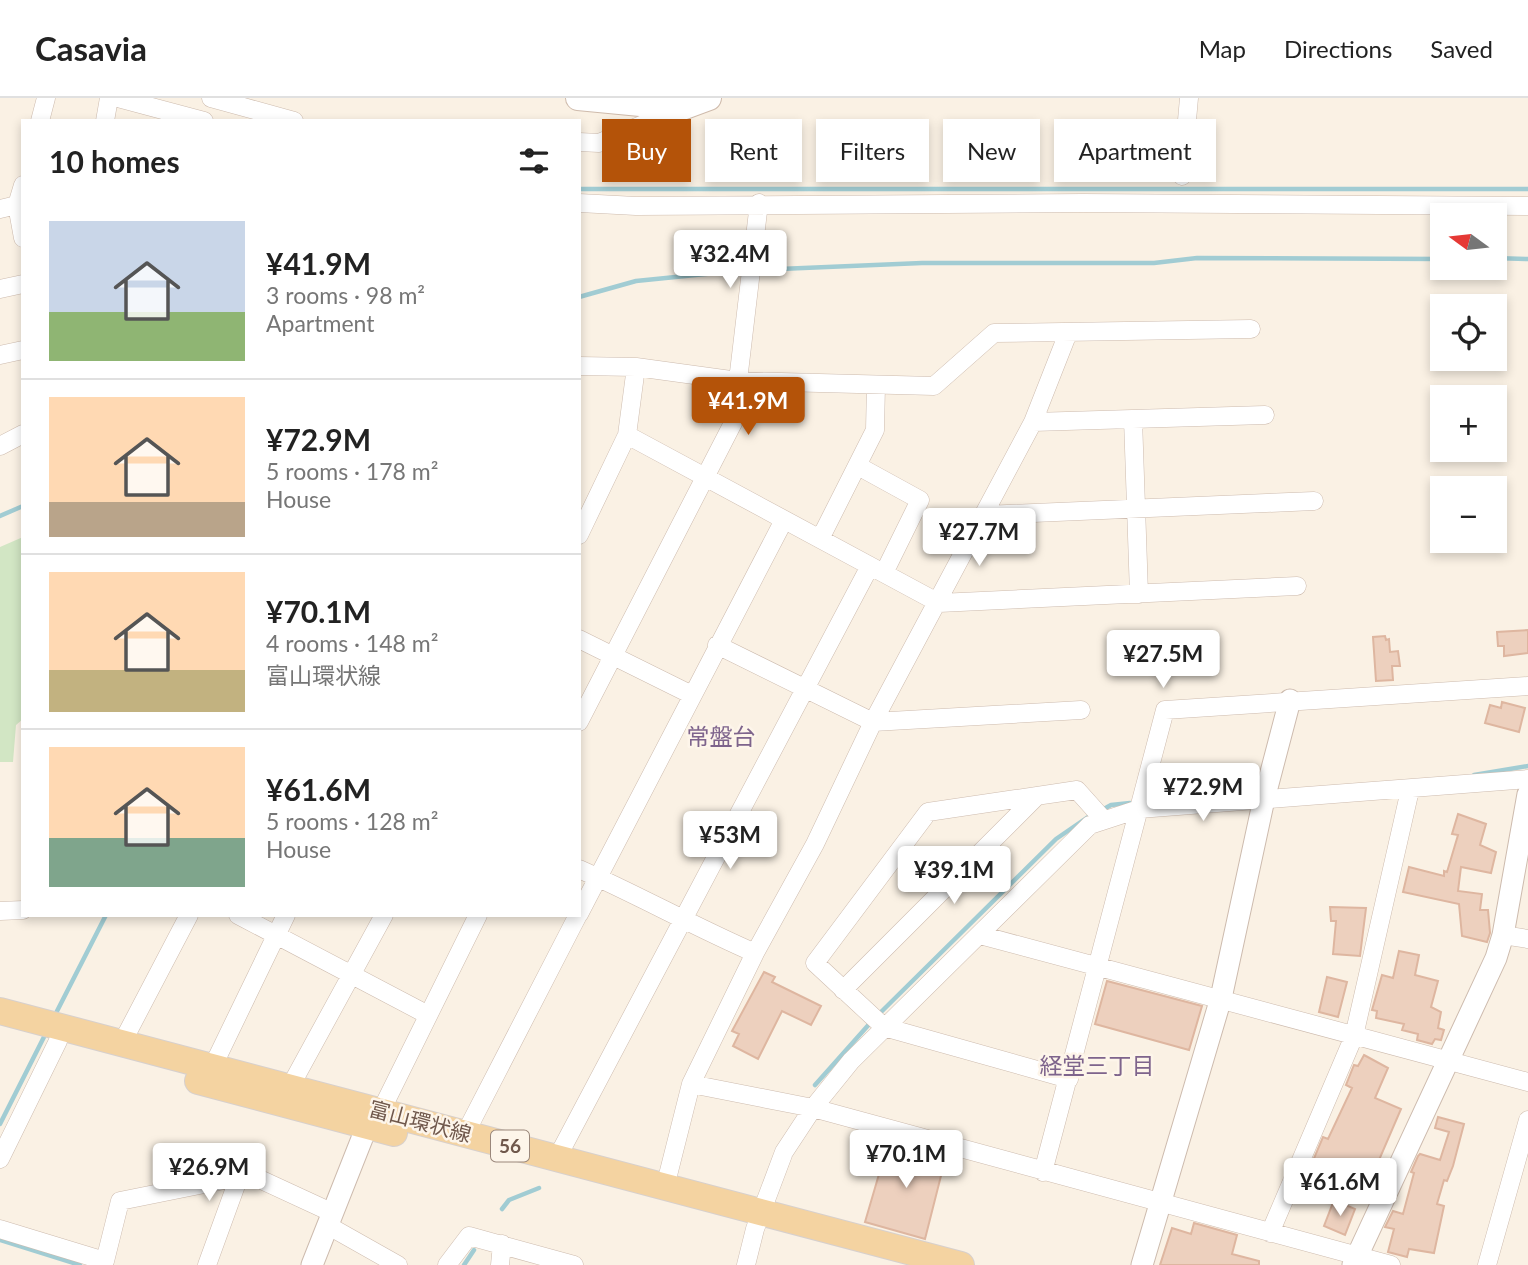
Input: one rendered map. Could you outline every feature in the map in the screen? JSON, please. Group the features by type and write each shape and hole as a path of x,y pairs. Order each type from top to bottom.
{"main road":[{"path":"579,98 682,108 709,98"},
{"name":"富山環状線","path":"0,1011 48,1032 758,1221 961,1265"},
{"name":"富山環状線","path":"0,1026 123,1041 290,1087 374,1119 466,1134 665,1187 893,1265"}],"street":[{"path":"41,119 46,98"},
{"path":"105,119 110,98"},
{"path":"118,98 197,119"},
{"path":"211,98 287,119"},
{"path":"1187,119 1189,98"},
{"path":"581,142 599,143 682,108"},
{"path":"21,188 9,207 21,234"},
{"path":"581,202 636,206 759,203 1528,206"},
{"path":"581,718 733,424 759,203"},
{"path":"0,289 21,284"},
{"path":"581,366 636,367 738,381 934,386 994,333 1251,328"},
{"path":"665,1187 691,1084 755,953 815,844 873,722 939,603 1033,422 1068,333"},
{"path":"0,355 21,350"},
{"path":"581,526 586,503 626,435 636,367"},
{"path":"820,539 875,430 876,385"},
{"path":"1033,422 1265,415"},
{"path":"1133,419 1139,594"},
{"path":"0,446 21,435"},
{"path":"626,435 939,603 1297,586"},
{"path":"557,1158 804,686 920,500 858,466"},
{"path":"985,515 1314,501"},
{"path":"581,910 717,645 785,520"},
{"path":"581,640 692,695"},
{"path":"717,645 873,722 1081,710"},
{"path":"1043,1172 1165,710 1528,686"},
{"path":"1142,1265 1221,998 1264,799 1290,700"},
{"path":"746,1265 758,1221 784,1152 813,1108 884,1027 1090,825 1139,809 1528,779"},
{"path":"1069,1079 884,1027 816,963 928,812 1077,790 1103,819"},
{"path":"1270,1233 1353,1036 1410,790"},
{"path":"843,990 1037,796"},
{"path":"1355,1260 1446,1060 1496,958 1503,935 1527,805"},
{"path":"581,870 663,906 682,921 755,953"},
{"path":"0,911 21,910"},
{"path":"123,1041 187,917"},
{"path":"242,917 428,1015"},
{"path":"214,1066 285,917"},
{"path":"290,1087 383,917"},
{"path":"312,1265 374,1119 477,917"},
{"path":"466,1134 577,917"},
{"path":"980,935 1528,1082"},
{"path":"1503,935 1528,939"},
{"path":"0,1159 48,1032"},
{"path":"691,1084 813,1108 1270,1233 1355,1260 1391,1265"},
{"path":"1487,1265 1528,1120"},
{"path":"207,1265 239,1177"},
{"path":"0,1229 105,1261 120,1201 239,1177 255,1177 330,1219 398,1265"},
{"path":"447,1265 470,1236 574,1265"},
{"path":"500,1265 502,1244"}],"green space":[{"path":"21,538 21,721 16,725 13,762 0,762 0,547"}],"building":[{"path":"1528,630 1528,653 1504,656 1504,646 1498,646 1497,632"},
{"path":"1385,636 1386,640 1389,639 1390,652 1398,651 1400,666 1392,666 1393,680 1376,681 1373,637"},
{"path":"1502,702 1525,708 1519,732 1485,723 1490,705 1501,708"},
{"path":"1458,814 1486,824 1480,845 1496,852 1491,873 1461,867 1458,891 1482,894 1480,910 1488,910 1490,933 1487,942 1462,936 1459,904 1403,892 1409,867 1444,876 1444,871 1447,872 1458,835 1452,834"},
{"path":"1330,907 1366,908 1360,956 1333,954 1336,921 1331,921"},
{"path":"1399,951 1419,955 1415,975 1438,981 1431,1007 1441,1012 1438,1028 1444,1030 1441,1040 1435,1039 1432,1044 1417,1040 1418,1034 1402,1030 1404,1024 1376,1018 1377,1011 1372,1010 1382,975 1393,978"},
{"path":"764,972 775,977 772,982 821,1006 811,1025 782,1011 758,1059 733,1046 739,1034 732,1031"},
{"path":"1327,977 1347,982 1338,1017 1319,1012"},
{"path":"1107,981 1202,1006 1189,1050 1095,1024"},
{"path":"1364,1055 1388,1068 1375,1098 1401,1109 1373,1174 1342,1163 1328,1193 1304,1182 1323,1137 1328,1139 1352,1088 1346,1085 1354,1065 1358,1066"},
{"path":"1438,1117 1464,1124 1453,1166 1447,1181 1444,1180 1437,1204 1444,1206 1434,1253 1409,1249 1407,1257 1388,1252 1394,1229 1385,1227 1393,1211 1403,1214 1414,1173 1411,1172 1418,1156 1420,1154 1440,1160 1449,1132 1435,1128"},
{"path":"889,1140 946,1156 925,1239 865,1222"},
{"path":"1334,1200 1355,1209 1345,1235 1324,1226"},
{"path":"1194,1223 1237,1235 1232,1254 1259,1261 1259,1265 1160,1265 1172,1228 1191,1234"}],"waterway":[{"path":"581,189 1528,189"},
{"path":"754,270 922,263 1154,263 1197,258 1430,259"},
{"path":"1507,258 1528,259"},
{"path":"581,296 636,281 745,270"},
{"path":"0,516 21,507"},
{"path":"1474,775 1528,766"},
{"path":"1102,810 1111,805 1130,803"},
{"path":"878,1015 1056,839 1088,817"},
{"path":"54,1017 105,917"},
{"path":"815,1085 872,1021"},
{"path":"0,1124 47,1031"},
{"path":"502,1209 509,1200 539,1188"},
{"path":"0,1240 80,1265"},
{"path":"464,1265 474,1250"}],"district":[{"name":"常盤台","path":"721,737"},
{"name":"経堂三丁目","path":"1097,1066"}]}
